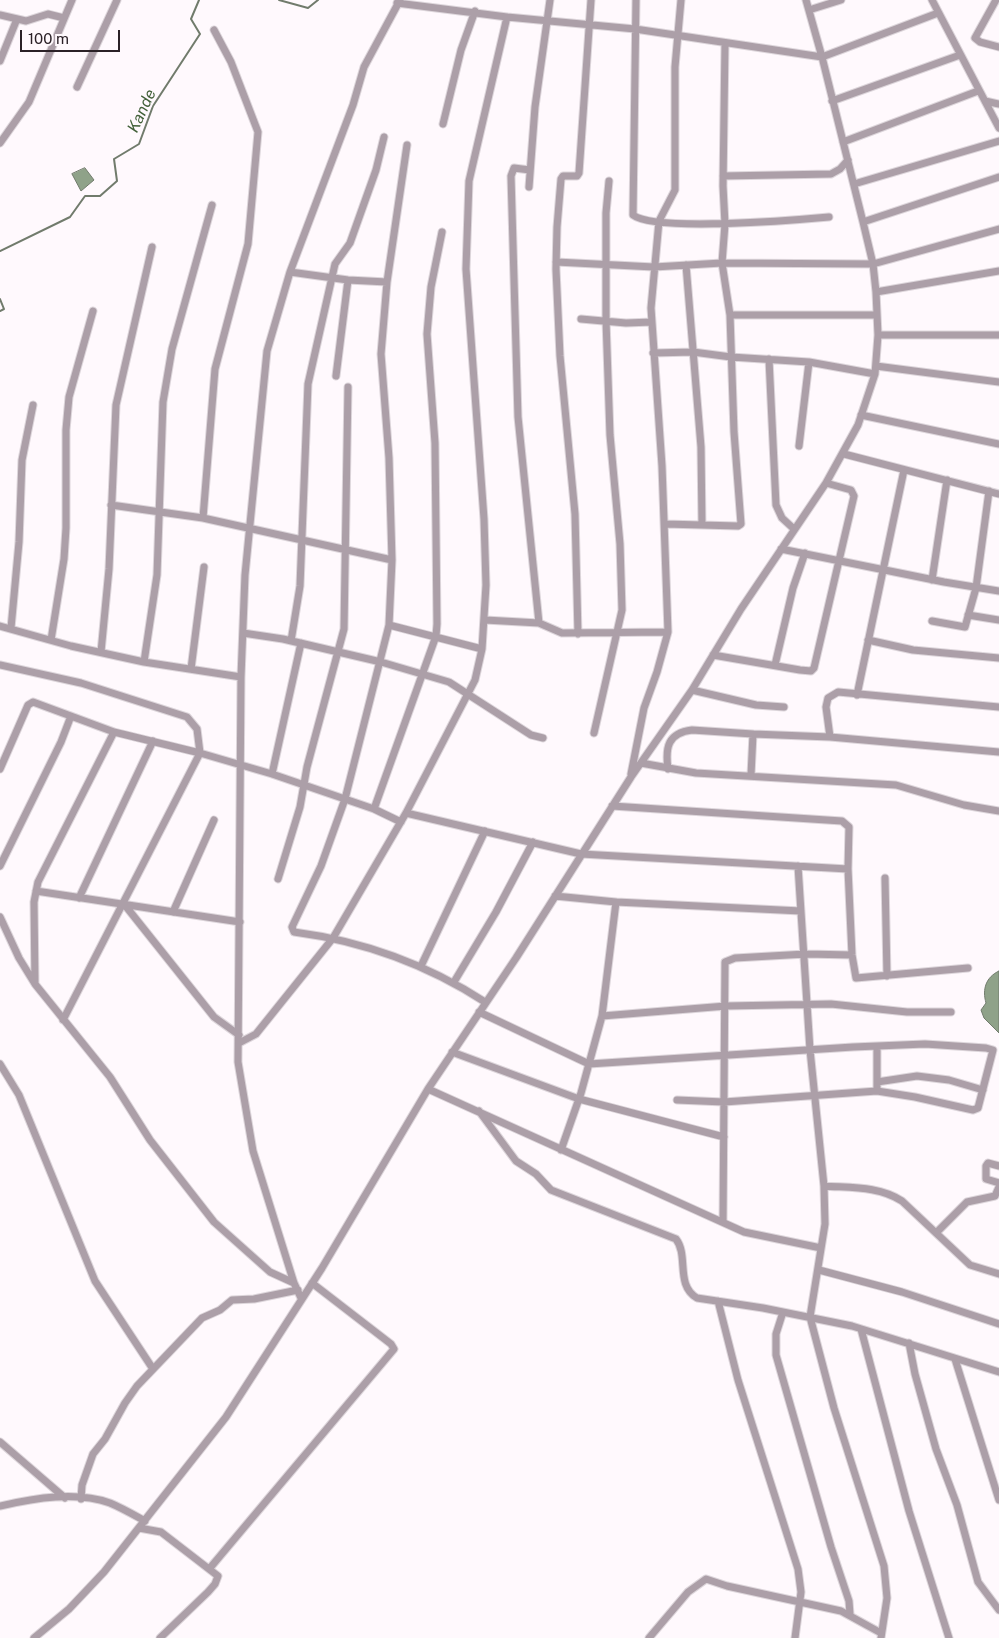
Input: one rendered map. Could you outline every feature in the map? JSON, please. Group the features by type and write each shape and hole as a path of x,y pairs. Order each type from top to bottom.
{"street":[{"path":"0,143 29,102 72,0"},
{"path":"77,87 117,0"},
{"path":"529,187 535,107 550,0"},
{"path":"578,634 575,514 560,356 556,262 561,181 564,176 577,176 579,173 579,150 591,0"},
{"path":"636,0 632,212 638,218 659,221 726,224 829,217"},
{"path":"631,777 644,708 657,672 668,632 665,524 652,322 654,266 659,221 675,190 675,67 681,0"},
{"path":"34,1638 69,1609 104,1572 226,1417 312,1283 428,1089 516,958 631,777 692,690 781,549 826,484 844,454 861,415 875,370 878,335 876,292 873,264 854,184 806,0"},
{"path":"809,10 841,0"},
{"path":"932,0 999,128"},
{"path":"996,0 975,38 980,42 999,47"},
{"path":"301,1298 252,1151 238,1062 243,632 249,527 267,351 290,272 354,105 364,67 399,1 442,9 475,11 507,17 548,19 635,29 725,44 822,57 938,13"},
{"path":"443,124 459,58 475,11"},
{"path":"0,15 32,20 48,14 64,18"},
{"path":"239,1044 256,1034 333,938 406,813 475,680 482,649 485,620 484,519 466,269 469,181 507,17"},
{"path":"0,61 17,18"},
{"path":"203,518 215,369 248,244 258,132 231,62 214,30"},
{"path":"665,524 738,526 741,524 730,315 722,263 726,224 723,176 725,44"},
{"path":"832,101 960,55"},
{"path":"843,142 978,91"},
{"path":"984,101 999,104"},
{"path":"292,641 300,586 308,384 336,260 350,243 376,170 384,137"},
{"path":"854,184 999,141"},
{"path":"408,145 387,282 381,354 388,432 392,560 389,625 345,799 321,866 292,927 294,932 333,938 421,966 454,982 485,1002"},
{"path":"723,176 831,174 840,169 848,160"},
{"path":"530,170 514,168 511,176 518,417 539,623"},
{"path":"863,222 999,177"},
{"path":"594,733 622,610 620,553 610,435 606,320 609,181"},
{"path":"144,662 156,575 163,402 172,349 212,205"},
{"path":"556,262 654,266 722,263 873,264 999,229"},
{"path":"374,809 378,792 436,636 435,443 427,334 431,287 442,232"},
{"path":"101,652 109,569 116,405 152,247"},
{"path":"686,265 701,447 702,525"},
{"path":"876,292 999,271"},
{"path":"290,272 348,280 387,282"},
{"path":"336,376 348,280"},
{"path":"51,640 64,559 66,528 66,430 69,397 93,312"},
{"path":"730,315 877,315"},
{"path":"581,319 626,323 652,322"},
{"path":"878,335 999,335"},
{"path":"654,352 693,352 731,357 809,362 999,382"},
{"path":"770,359 776,506 782,518 794,529"},
{"path":"799,446 809,362"},
{"path":"278,879 300,807 344,629 348,502 345,436 348,388"},
{"path":"11,628 19,542 22,460 33,405"},
{"path":"861,415 999,444"},
{"path":"844,454 999,494"},
{"path":"857,695 885,569 904,470"},
{"path":"932,580 947,480"},
{"path":"713,655 811,671 814,668 854,493 851,490 826,484"},
{"path":"932,621 963,628 966,627 976,588 989,491"},
{"path":"111,505 158,510 249,527 392,560"},
{"path":"781,549 840,559 932,580 999,591"},
{"path":"775,665 793,588 805,553"},
{"path":"191,669 204,567"},
{"path":"968,615 999,620"},
{"path":"485,620 539,623 562,633 668,632"},
{"path":"389,625 482,649"},
{"path":"0,626 144,662 241,678"},
{"path":"243,632 292,641 380,662 449,682 531,735 543,738"},
{"path":"868,640 913,650 999,658"},
{"path":"272,774 301,643"},
{"path":"0,665 81,683 187,717 197,729 200,753 63,1020"},
{"path":"692,690 756,705 784,707"},
{"path":"830,737 826,707 828,698 838,692 999,707"},
{"path":"0,769 30,703 33,702 114,732 200,753 272,774 374,809 401,822"},
{"path":"0,866 61,742 71,716"},
{"path":"668,768 666,751 669,743 683,731 692,730 830,737 999,752"},
{"path":"35,984 34,902 38,882 114,732"},
{"path":"751,776 753,734"},
{"path":"79,898 153,741"},
{"path":"641,763 696,773 896,785 964,805 999,811"},
{"path":"612,806 842,821 849,827 848,869 852,955 856,978 968,968"},
{"path":"406,813 581,854 848,869"},
{"path":"173,912 214,820"},
{"path":"421,966 485,831"},
{"path":"454,982 496,912 533,842"},
{"path":"649,1638 688,1592 702,1580 709,1579 727,1586 850,1614 881,1636 887,1598 884,1566 834,1408 810,1317 813,1289 819,1270 822,1248 824,1186 810,1050 806,954 798,866"},
{"path":"885,878 887,976"},
{"path":"36,891 240,922"},
{"path":"555,896 616,902 801,911"},
{"path":"561,1150 579,1099 602,1016 616,902"},
{"path":"124,904 214,1017 239,1035"},
{"path":"0,917 19,958 35,984 110,1077 150,1140 214,1222 270,1272 296,1287"},
{"path":"723,1222 726,1006 724,966 727,960 806,954 852,955"},
{"path":"602,1016 726,1006 807,1006 831,1004 907,1012 951,1012"},
{"path":"478,1012 589,1064 925,1044 992,1049 993,1054 978,1108 973,1110 915,1097 876,1092 724,1102 677,1100"},
{"path":"876,1092 877,1046"},
{"path":"452,1052 579,1099 724,1137"},
{"path":"0,1064 19,1095 95,1281 153,1369"},
{"path":"876,1082 917,1076 949,1080 983,1090"},
{"path":"428,1089 744,1232 822,1248"},
{"path":"479,1111 516,1161 536,1174 551,1190 676,1239 680,1247 683,1275 691,1293 697,1298 810,1317 861,1329 999,1372"},
{"path":"936,1233 966,1202 996,1198 999,1185 986,1179 986,1166 987,1163 999,1166"},
{"path":"824,1186 866,1189 894,1195 970,1265 999,1274"},
{"path":"819,1270 902,1292 999,1324"},
{"path":"210,1568 394,1349 391,1344 312,1283"},
{"path":"81,1499 82,1485 93,1454 105,1439 124,1403 153,1369 202,1318 220,1310 232,1300 259,1298 296,1287"},
{"path":"718,1301 738,1380 798,1569 799,1602 795,1638"},
{"path":"783,1312 776,1334 776,1355 825,1529 849,1601 850,1614"},
{"path":"861,1329 909,1511 949,1638"},
{"path":"910,1343 915,1374 936,1449 957,1505 978,1582 999,1610"},
{"path":"955,1359 999,1500"},
{"path":"0,1442 65,1498"},
{"path":"0,1506 35,1498 81,1499 111,1504 145,1521"},
{"path":"139,1528 161,1532 218,1576 215,1584 160,1638"}],"shaded area":[{"path":"85,168 94,180 81,191 72,174"},
{"path":"999,971 999,1033 984,1018 981,1010 986,1003 986,984"}],"waterway":[{"name":"Kande","path":"0,251 70,217 85,196 100,196 117,181 114,159 139,144 153,106 200,34 191,19 199,0"},
{"path":"279,0 308,8 318,0"},
{"name":"Kande","path":"0,299 4,309 0,311"}]}
